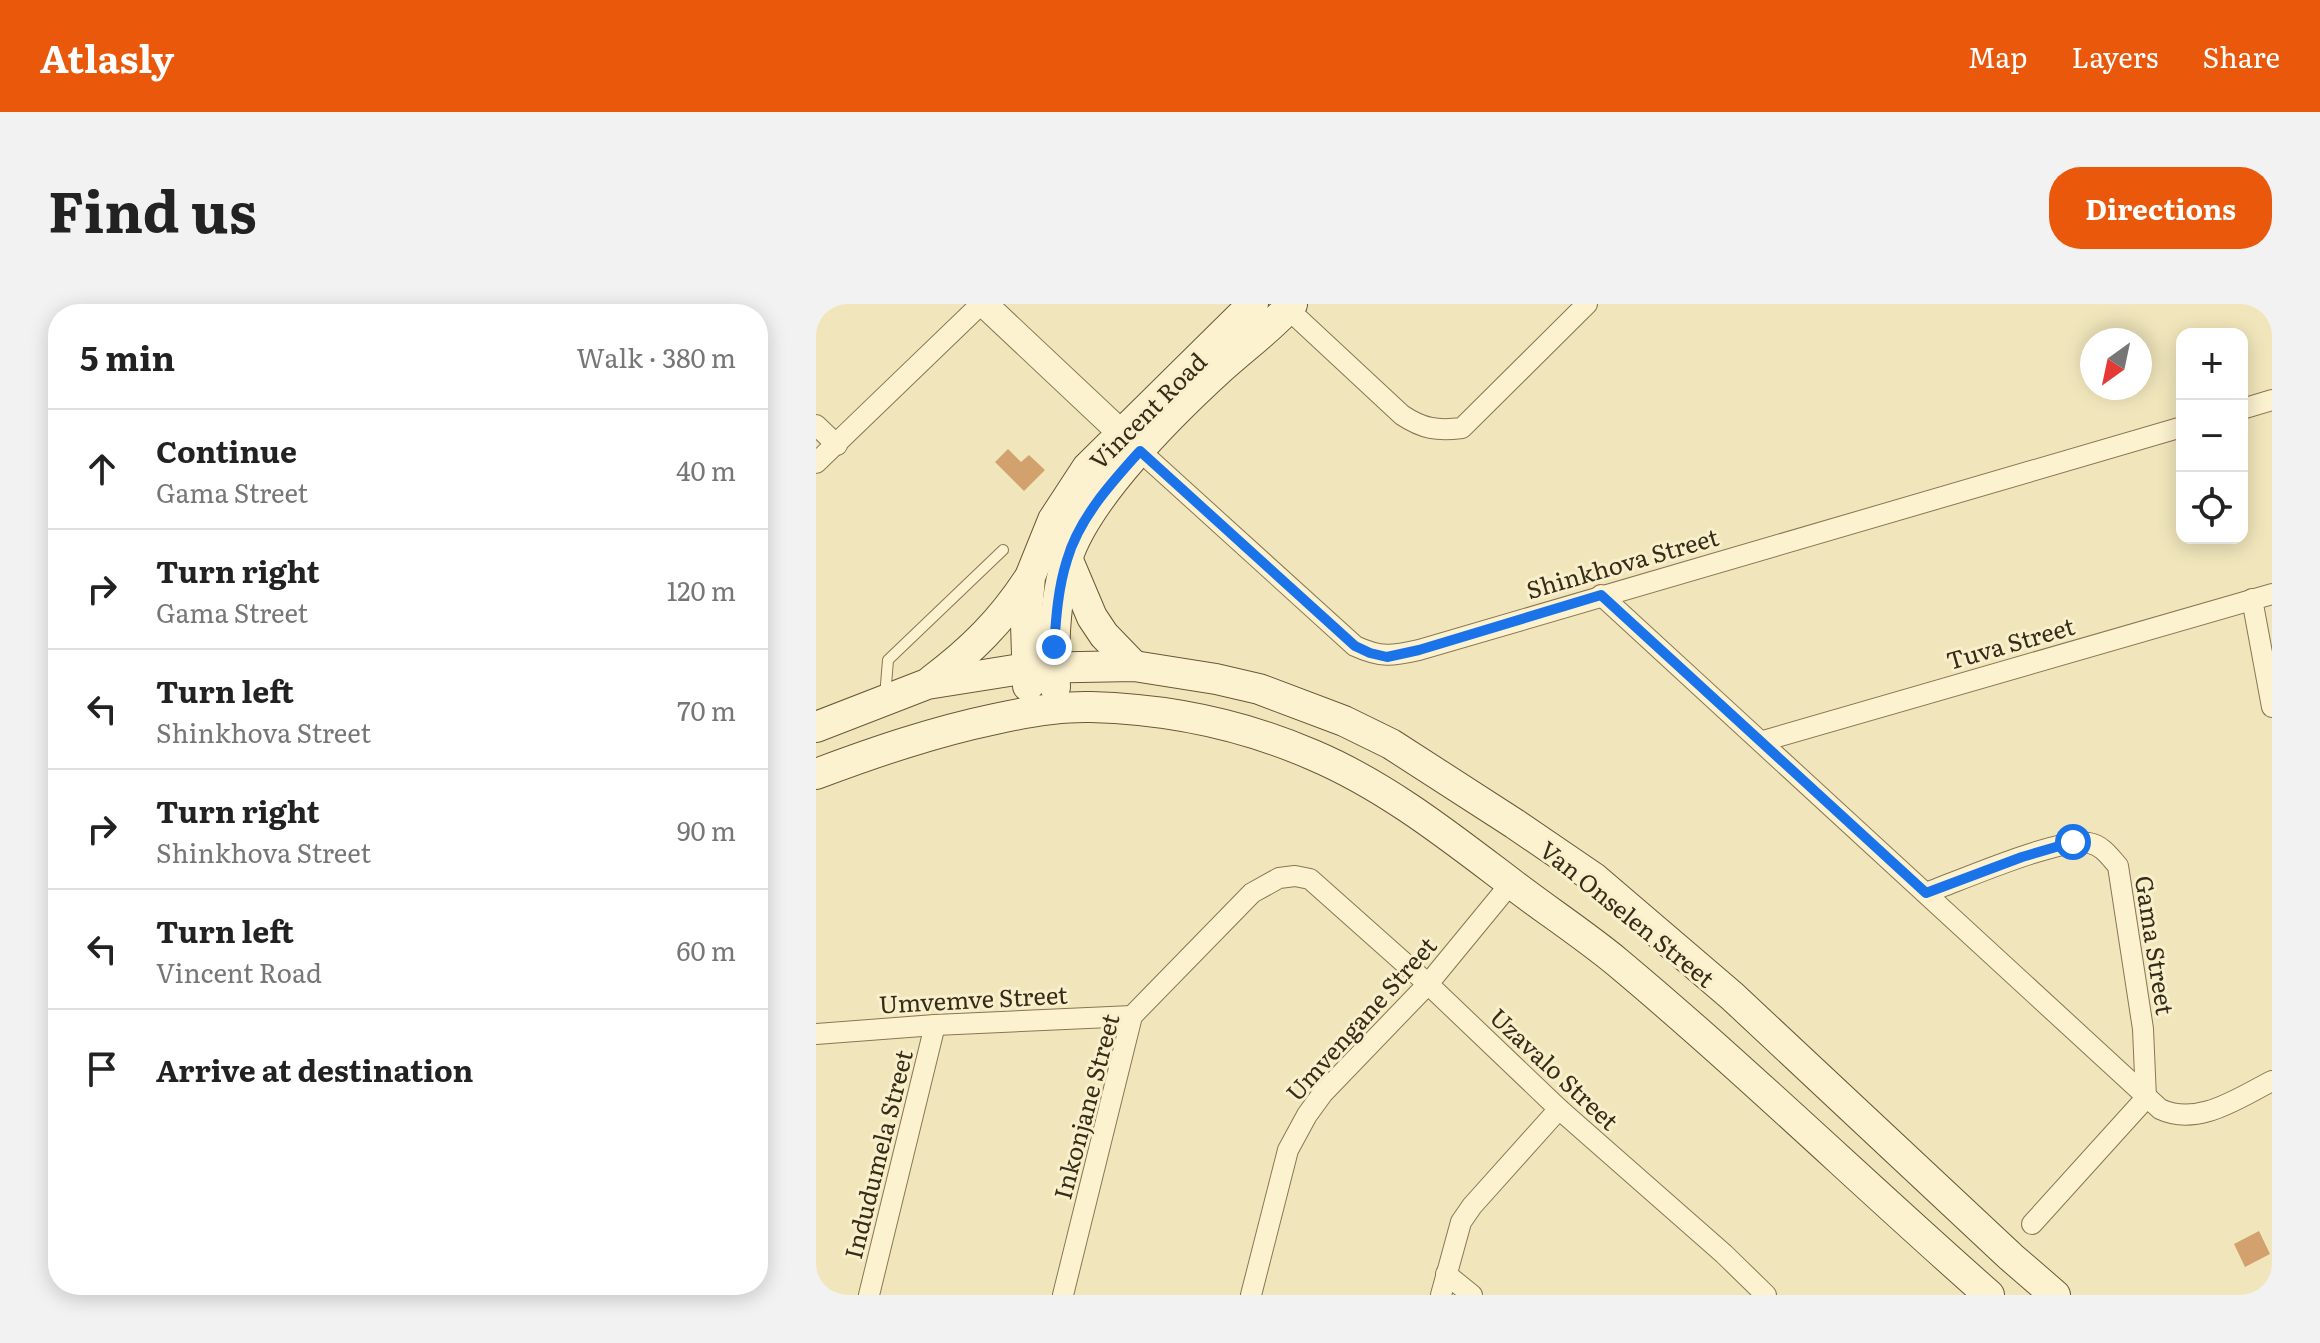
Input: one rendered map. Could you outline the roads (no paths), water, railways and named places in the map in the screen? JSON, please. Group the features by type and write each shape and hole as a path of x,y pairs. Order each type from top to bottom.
{"main road":[{"name":"Vincent Road","path":"1040,668 1056,621 1067,558 1130,442 1186,372 1253,304"},
{"name":"Vincent Road","path":"1043,710 1040,668 1026,624 1030,577 1053,520 1068,495 1087,468 1130,442 1193,395 1290,306"},
{"path":"1067,558 1092,617 1104,635 1134,666"},
{"path":"816,727 927,684 980,641 1006,612 1030,577"},
{"name":"Van Onselen Street","path":"927,684 1040,668 1134,666 1259,689 1333,717 1391,744 1594,878 1656,929 2055,1295"},
{"name":"Van Onselen Street","path":"816,774 950,729 1043,710 1087,706 1149,710 1190,717 1259,734 1314,755 1368,782 1454,840 1614,959 1754,1080 1989,1295"}],"street":[{"path":"816,463 982,304 1130,442"},
{"path":"1290,306 1402,415 1420,427 1440,431 1462,428 1587,304"},
{"path":"2248,407 2272,400"},
{"path":"816,425 837,445"},
{"name":"Shinkhova Street","path":"1130,442 1355,646 1387,657 2176,429"},
{"path":"1601,595 1763,741 2146,1098 2168,1113 2194,1114 2212,1110 2272,1081"},
{"path":"2262,596 2272,707"},
{"name":"Tuva Street","path":"1763,741 2262,596"},
{"name":"Gama Street","path":"1926,893 2022,857 2073,842 2091,843 2106,851 2118,866 2122,884 2143,1029 2146,1098"},
{"name":"Inkonjane Street","path":"1063,1295 1132,1016 1252,893 1279,878 1295,876 1310,879"},
{"name":"Uzavalo Street","path":"1310,879 1766,1295"},
{"name":"Umvengane Street","path":"1251,1295 1288,1150 1297,1131 1323,1093 1428,984 1511,883"},
{"name":"Umvemve Street","path":"816,1034 1132,1016"},
{"name":"Indudumela Street","path":"869,1295 935,1025"},
{"path":"2032,1224 2146,1098"},
{"path":"1441,1295 1461,1222 1559,1109"},
{"path":"1446,1274 1472,1295"}],"lane":[{"path":"885,699 888,660 1003,550"}]}
